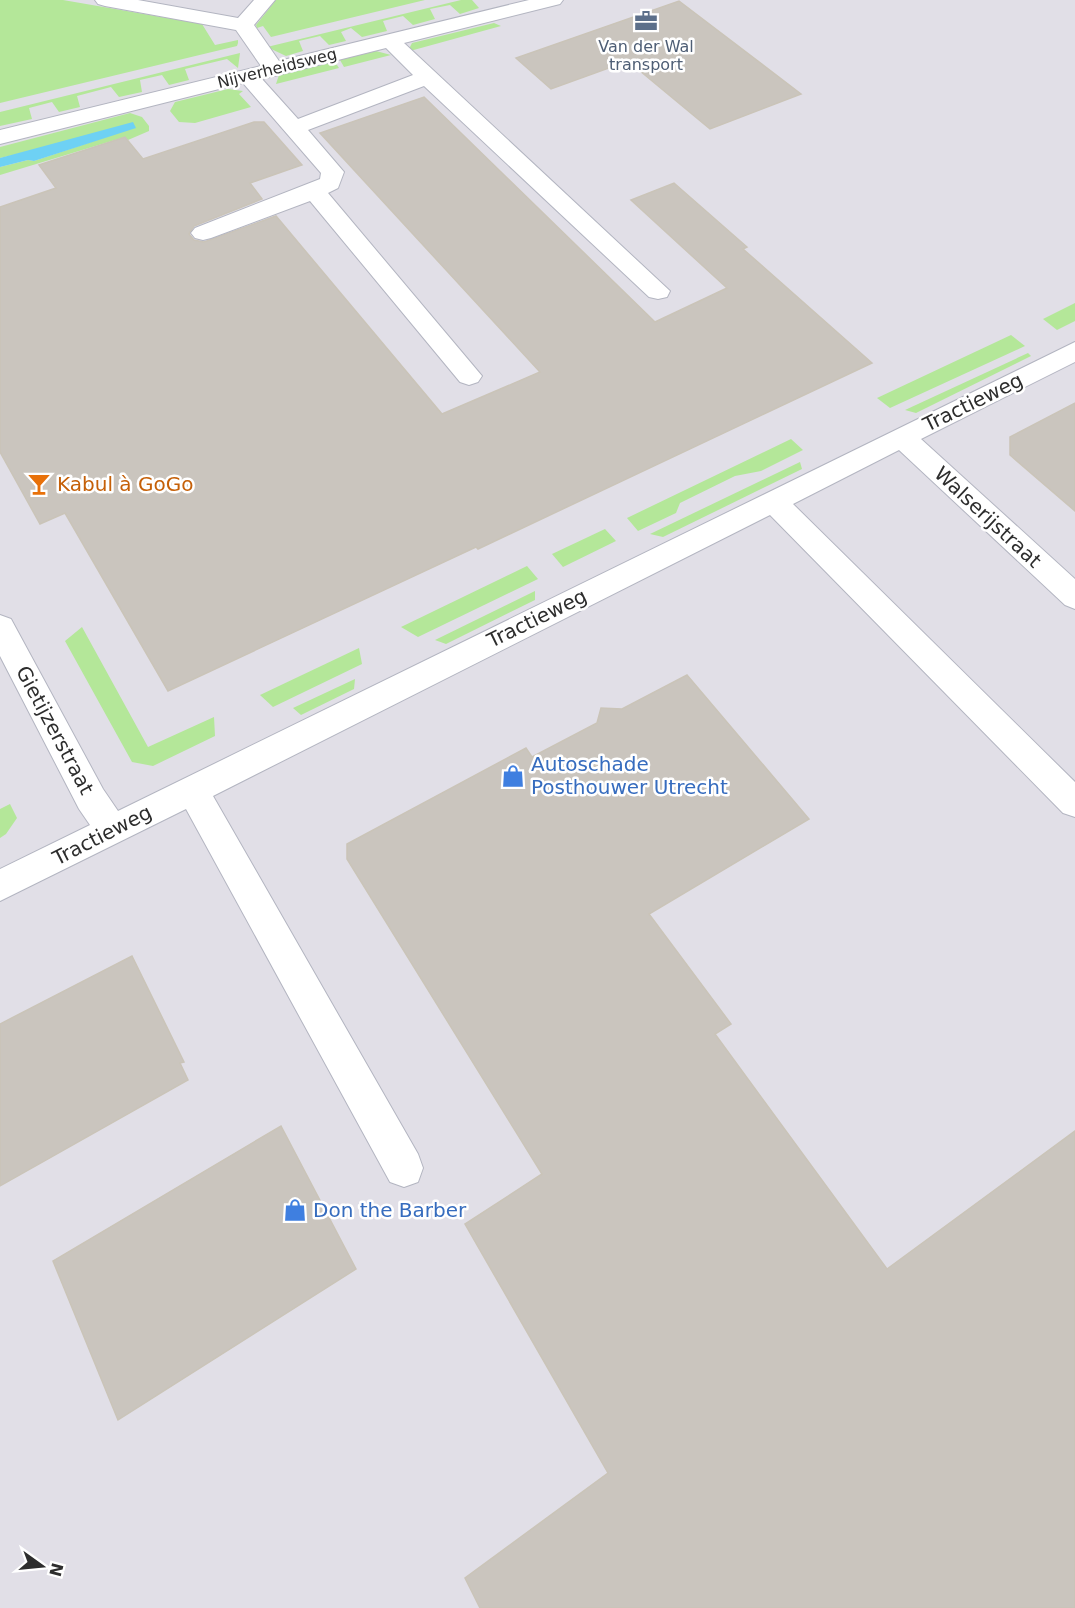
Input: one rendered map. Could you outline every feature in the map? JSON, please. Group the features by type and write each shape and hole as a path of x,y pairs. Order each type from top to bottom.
{"street":[{"path":"105,0 243,25 274,69"},
{"path":"243,25 265,0"},
{"name":"Nijverheidsweg","path":"0,137 553,0"},
{"path":"391,40 658,291"},
{"path":"203,233 330,183 333,172 247,75"},
{"path":"293,128 428,77"},
{"path":"314,191 469,376"},
{"name":"Tractieweg","path":"0,886 1075,351"},
{"name":"Walserijstraat","path":"902,437 1075,597"},
{"path":"774,501 825,555 1075,803"},
{"name":"Gietijzerstraat","path":"0,627 91,800 113,830"},
{"path":"192,789 404,1168"}],"shaded area":[{"path":"0,0 1075,0 1075,1608 0,1608"}],"green space":[{"path":"0,0 63,0 202,24 215,45 238,40 238,43 237,46 0,103"},
{"path":"276,0 425,0 271,37 263,26 257,28 256,25"},
{"path":"461,0 472,0 479,8 460,14 450,5 430,9 435,19 413,25 403,16 383,21 387,31 362,37 351,28 341,32 346,41 329,45 320,36 299,41 303,51 286,56 267,47"},
{"path":"494,23 501,26 410,51 409,49 412,43"},
{"path":"376,51 391,55 344,67 340,60"},
{"path":"240,53 238,68 227,59 185,69 189,80 169,85 162,75 140,80 142,92 119,97 111,87 77,96 80,107 59,112 52,102 29,108 32,119 0,126 0,112"},
{"path":"335,62 339,68 276,84 279,75"},
{"path":"228,89 243,91 239,94 251,107 195,123 179,122 170,111 175,102"},
{"path":"130,113 142,117 149,126 149,131 128,140 125,137 0,175 0,167 28,160 34,161 136,127 0,158 0,147"},
{"path":"1075,303 1075,321 1057,330 1043,319"},
{"path":"1011,335 1025,346 890,408 877,398"},
{"path":"1028,353 1031,356 916,413 905,410"},
{"path":"791,439 803,450 761,471 735,476 680,503 676,513 638,531 627,518"},
{"path":"800,462 802,469 663,537 650,534"},
{"path":"605,529 616,541 563,567 552,554"},
{"path":"527,566 538,579 418,637 401,627"},
{"path":"535,591 535,600 446,644 435,640"},
{"path":"82,627 148,747 214,717 215,736 153,766 132,762 65,641"},
{"path":"359,648 362,664 273,707 260,695"},
{"path":"355,679 354,689 301,715 293,708"},
{"path":"10,804 17,818 6,834 0,838 0,809"}],"water":[{"path":"133,122 136,128 34,161 28,160 0,167 0,158"}],"building":[{"path":"679,1 801,94 710,129 628,61 551,89 516,58"},
{"path":"424,97 655,322 727,288 631,200 674,183 747,247 743,249 872,363 478,549 476,547 168,691 65,513 40,524 0,452 0,207 56,188 39,165 125,137 143,159 254,122 264,122 302,165 250,183 262,199 194,226 189,234 194,240 204,242 276,216 442,414 540,372 320,133"},
{"path":"1075,403 1075,511 1010,455 1010,437"},
{"path":"687,675 809,819 649,914 731,1024 715,1034 887,1269 1075,1131 1075,1608 480,1608 465,1578 608,1473 465,1224 542,1174 347,859 347,844 526,748 532,757 597,723 601,708 622,709"},
{"path":"132,956 184,1062 180,1063 188,1080 0,1186 0,1024"},
{"path":"281,1126 356,1269 118,1420 53,1261"}],"place":[{"name":"Van der Wal transport","path":"646,21"},
{"name":"Kabul à GoGo","path":"39,484"},
{"name":"Autoschade Posthouwer Utrecht","path":"513,776"},
{"name":"Don the Barber","path":"295,1210"}]}
